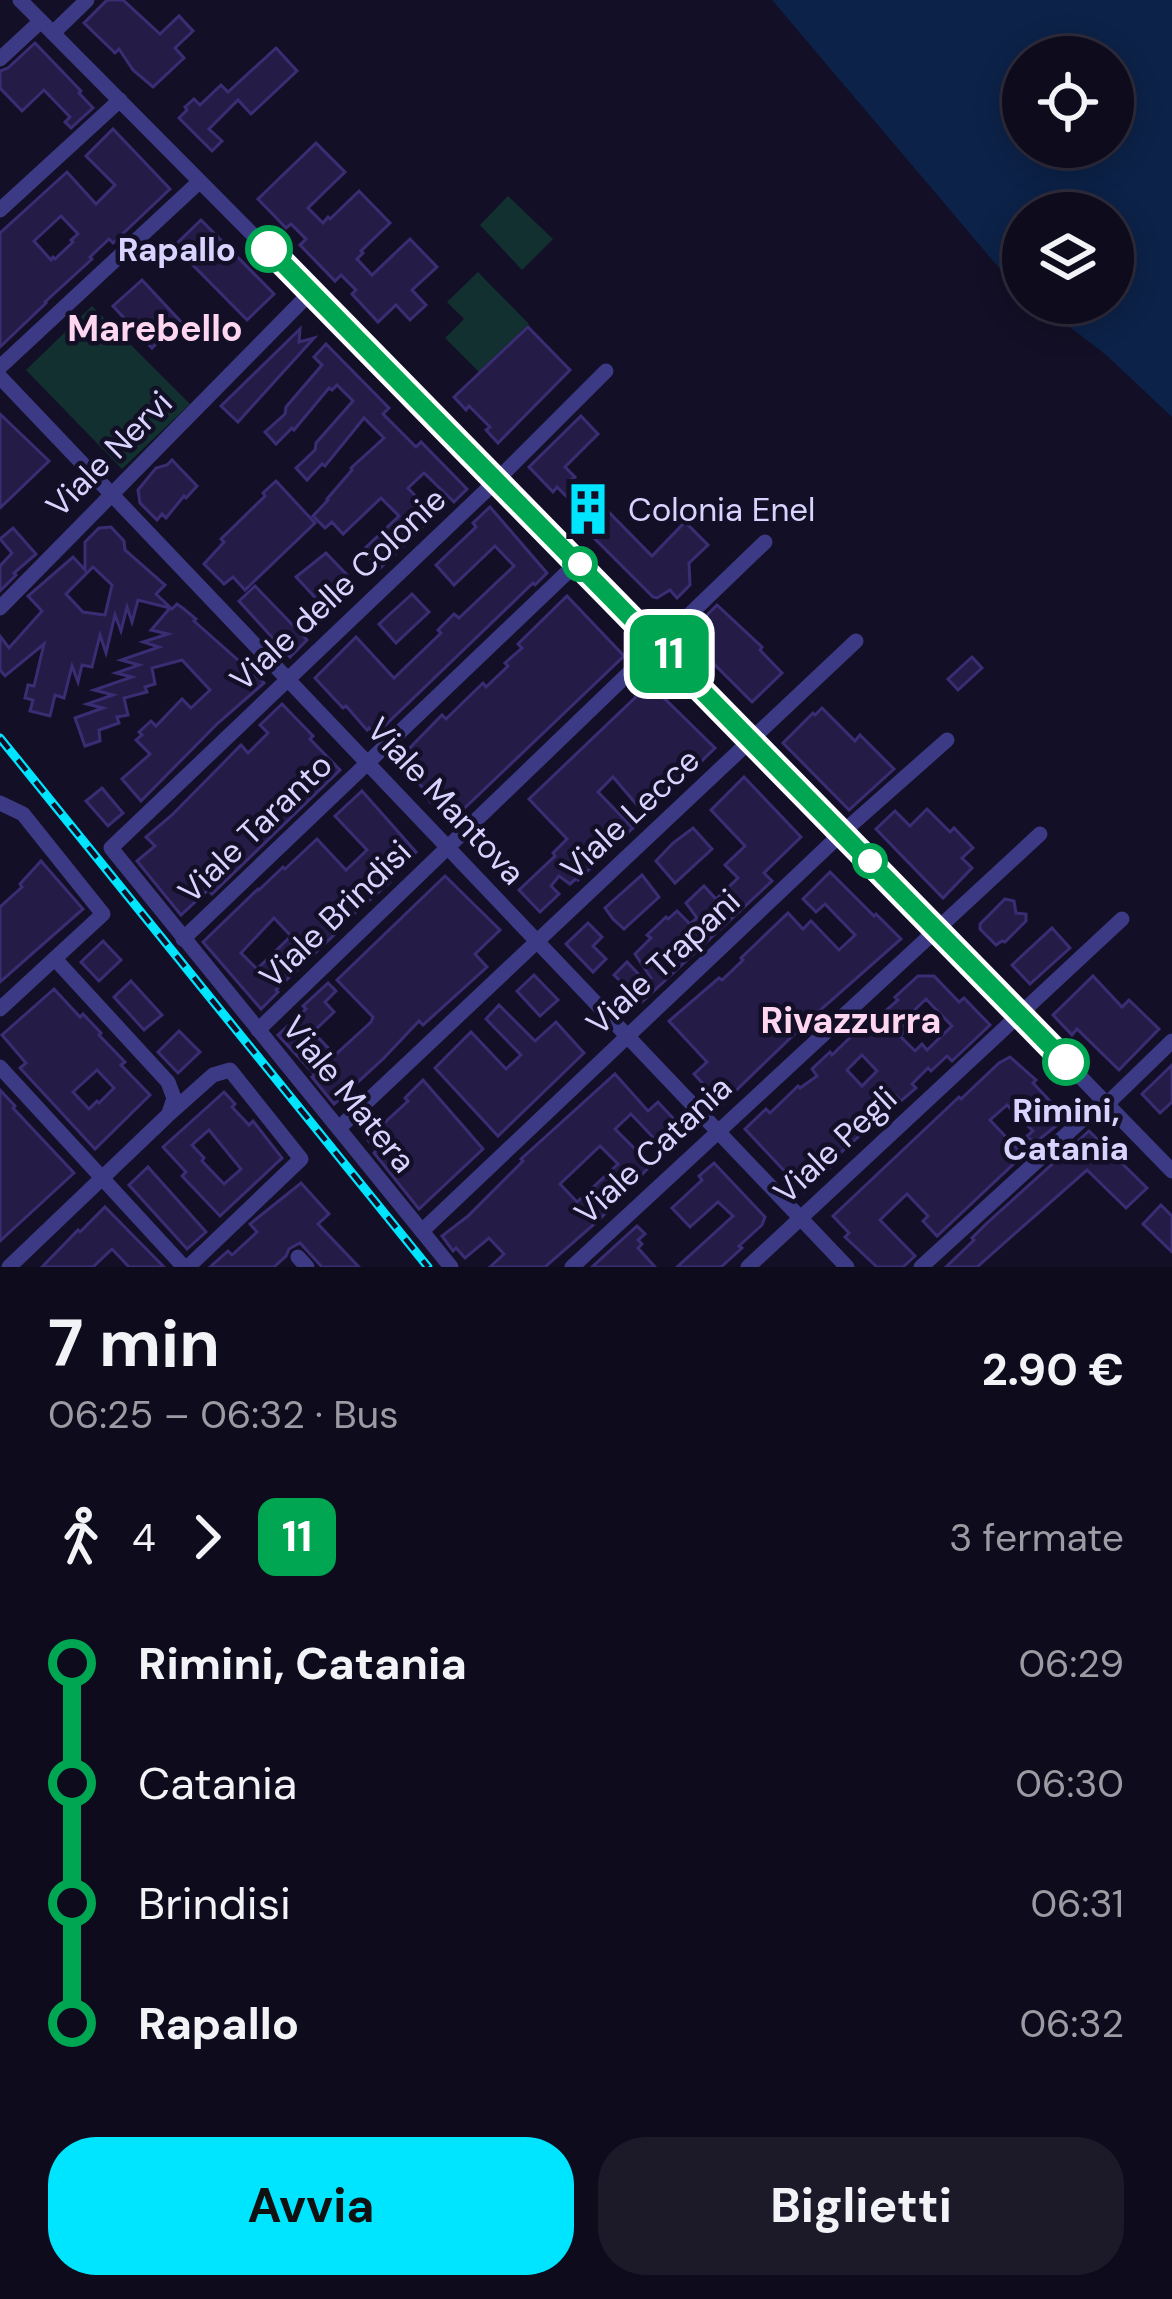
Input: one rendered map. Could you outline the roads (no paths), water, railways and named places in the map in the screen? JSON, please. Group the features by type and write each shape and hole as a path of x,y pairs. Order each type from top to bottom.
{"street":[{"path":"20,0 660,644 1172,1172"},
{"path":"0,58 87,0"},
{"path":"0,210 120,100"},
{"path":"0,367 200,182"},
{"name":"Viale Nervi","path":"0,608 311,291"},
{"name":"Viale delle Colonie","path":"110,848 606,371"},
{"name":"Viale Mantova","path":"0,377 847,1267"},
{"name":"Viale Brindisi","path":"258,1030 764,542"},
{"name":"Viale Taranto","path":"183,939 578,562"},
{"name":"Viale Lecce","path":"339,1128 856,641"},
{"name":"Viale Trapani","path":"422,1231 843,832 947,740"},
{"path":"0,803 23,814 103,914 0,1010"},
{"name":"Viale Catania","path":"572,1267 1040,834"},
{"name":"Viale Matera","path":"110,848 451,1267"},
{"name":"Viale Pegli","path":"748,1267 1122,920"},
{"path":"55,959 168,1082 174,1098 167,1116"},
{"path":"922,1267 1172,1041"},
{"path":"0,1067 102,1177 186,1267 301,1159 230,1070 213,1076 167,1116 102,1177 9,1267 0,1257"}],"water":[{"path":"772,0 1172,0 1172,417 1066,324 1134,324 1134,192 1002,192 1002,271"}],"railway":[{"path":"0,738 428,1267"}],"place":[{"name":"Rapallo","path":"269,249"},
{"name":"Colonia Enel","path":"588,509"},
{"name":"Rimini, Catania","path":"1066,1062"}],"district":[{"name":"Marebello","path":"155,328"},
{"name":"Rivazzurra","path":"851,1020"}]}
